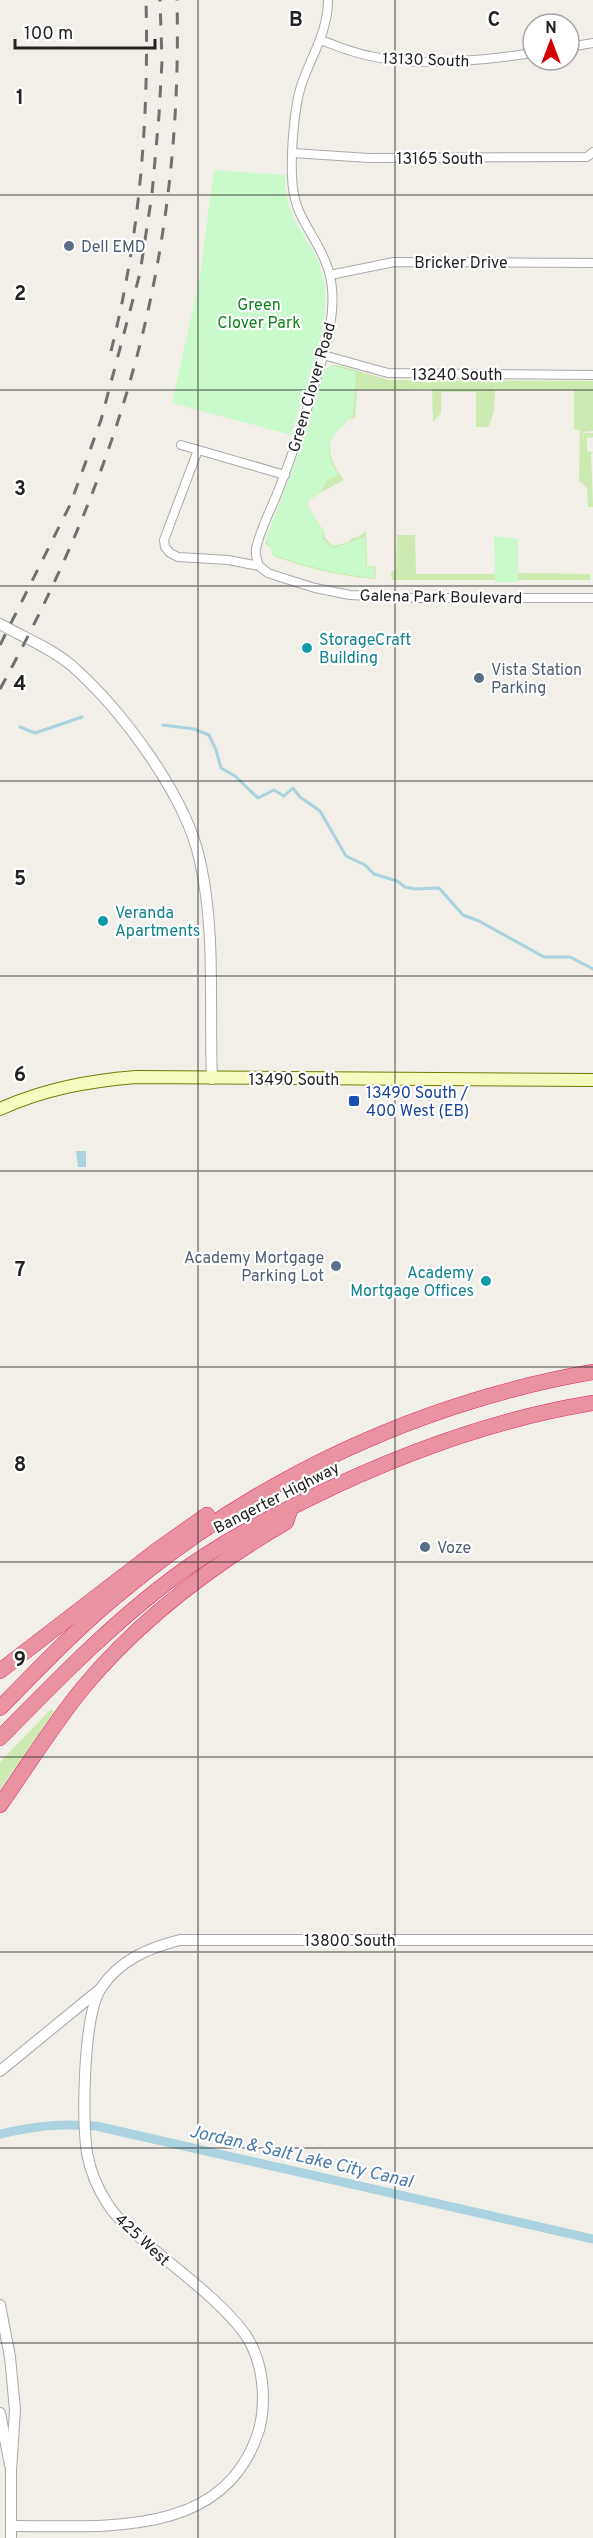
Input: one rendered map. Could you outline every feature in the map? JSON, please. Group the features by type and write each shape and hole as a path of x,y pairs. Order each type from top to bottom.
{"highway":[{"name":"Bangerter Highway","path":"0,1708 75,1633 151,1568 222,1518 338,1452 410,1420 478,1398 593,1372"},
{"name":"Bangerter Highway","path":"0,1738 83,1655 150,1596 234,1536 391,1461 469,1432 540,1413 593,1403"},
{"path":"0,1671 156,1551 225,1504 306,1458 338,1452"},
{"path":"0,1805 67,1708 116,1651 196,1581 286,1522 291,1507"}],"main road":[{"name":"13490 South","path":"0,1109 52,1089 93,1080 136,1077 593,1080"}],"street":[{"name":"Green Clover Road","path":"259,566 256,546 285,474 323,356 332,313 330,275 320,250 297,211 293,196 293,153 300,88 321,40 326,22 327,0"},
{"name":"13130 South","path":"321,40 371,57 401,60 485,60 521,55"},
{"name":"13165 South","path":"293,153 369,158 591,157"},
{"name":"Bricker Drive","path":"330,275 394,262 593,262"},
{"name":"13240 South","path":"323,356 388,373 593,375"},
{"path":"181,445 285,474"},
{"name":"Galena Park Boulevard","path":"198,450 166,531 165,547 178,557 228,560 259,566 268,573 350,595 414,598 593,598"},
{"path":"0,624 70,664 99,693 130,730 165,781 186,818 200,859 209,928 212,1079"},
{"name":"13800 South","path":"115,1972 133,1957 152,1947 180,1940 593,1940"},
{"name":"425 West","path":"11,2526 148,2527 183,2518 210,2504 237,2478 254,2448 262,2419 262,2387 258,2361 246,2336 231,2317 131,2230 108,2204 94,2178 85,2136 87,2035 92,2011 101,1988 115,1972"},
{"path":"0,2072 101,1988"},
{"path":"0,2306 10,2357 15,2410 11,2471 11,2538"},
{"path":"0,2413 11,2471"}],"green space":[{"name":"Green Clover Park","path":"214,170 285,175 289,205 322,273 325,311 322,332 291,435 172,403 199,282"},
{"path":"332,365 389,380 593,381 593,431 583,432 584,443 584,433 593,433 593,437 587,438 587,451 593,452 591,454 593,507 588,507 587,488 579,481 580,431 582,431 574,429 574,390 495,390 494,411 489,427 476,427 476,392 441,392 441,413 433,422 432,389 357,390 355,418 348,419 330,442 333,462 344,480 310,498 307,505 324,532 325,538 333,546 349,542 366,531 367,566 376,567 375,579 323,571 273,556 271,548 265,544 296,461 323,372"},
{"path":"332,366 356,372 353,417 337,431 330,443 329,455 339,475 327,480 321,492 306,503 323,532 323,539 333,548 365,537 366,567 374,568 374,578 323,570 274,555 266,539 296,460 324,370"},
{"path":"397,535 415,535 416,574 495,574 510,540 517,540 518,573 590,574 590,580 392,580 391,572 396,570"},
{"path":"494,536 518,539 518,582 495,582"},
{"path":"51,1709 54,1712 0,1789 0,1762"}],"water":[{"path":"76,1151 86,1151 86,1167 78,1167"}],"waterway":[{"path":"20,727 35,733 82,717"},
{"path":"163,725 194,729 209,735 221,768 235,776 258,798 274,790 284,796 293,788 300,797 320,811 346,856 365,865 374,874 397,881 405,887 439,888 463,915 479,921 544,957 570,957 593,969"},
{"name":"Jordan & Salt Lake City Canal","path":"0,2134 48,2126 96,2126 593,2239"}],"railway":[{"path":"111,351 136,221 146,89 146,0"},
{"path":"0,645 70,505 101,420 140,273 152,194 159,115 162,61 160,0"},
{"path":"0,689 43,606 80,523 112,440 137,356 156,271 169,184 176,94 177,0"}],"place":[{"name":"Dell EMD","path":"69,246"},
{"name":"StorageCraft Building","path":"307,648"},
{"name":"Vista Station Parking","path":"479,678"},
{"name":"Veranda Apartments","path":"103,921"},
{"name":"13490 South / 400 West (EB)","path":"354,1101"},
{"name":"Academy Mortgage Parking Lot","path":"336,1266"},
{"name":"Academy Mortgage Offices","path":"486,1281"},
{"name":"Voze","path":"425,1547"}]}
